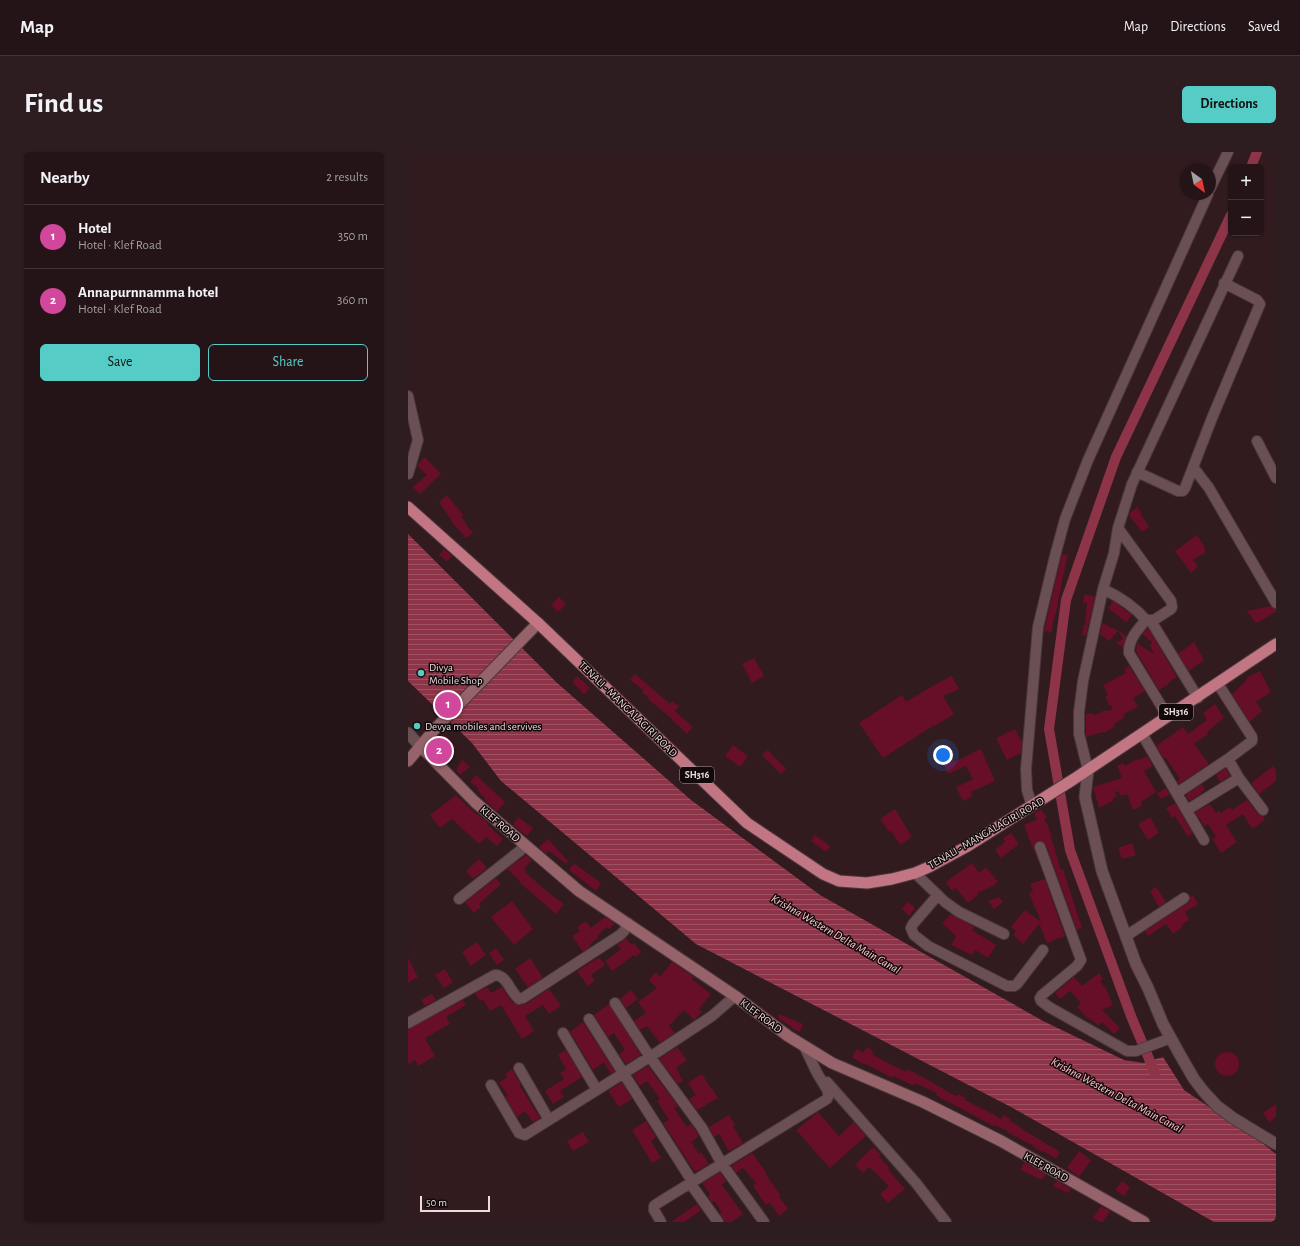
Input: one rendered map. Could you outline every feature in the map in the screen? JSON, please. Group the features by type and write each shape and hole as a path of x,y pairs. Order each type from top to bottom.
{"main road":[{"name":"TENALI - MANGALAGIRI ROAD","path":"408,507 538,622 747,823 823,874 840,880 867,883 892,879 915,873 930,867 1074,780 1198,698 1276,644"},
{"path":"408,761 434,730 538,622"},
{"name":"KLEF ROAD","path":"420,746 475,802 579,891 735,996 788,1036 832,1063 923,1102 1001,1141 1144,1222"}],"street":[{"path":"1216,177 1228,152"},
{"path":"1034,805 1027,790 1026,769 1036,638 1063,526 1088,460 1205,200"},
{"path":"1238,256 1224,283 1132,484 1118,528 1114,553 1103,589 1083,681 1079,712 1079,734 1088,770 1084,797 1102,871 1165,1040 1194,1079 1217,1106 1233,1118 1276,1144"},
{"path":"1137,472 1181,492 1185,488 1212,418 1260,304 1257,300 1224,283"},
{"path":"408,396 418,440 408,474"},
{"path":"1257,441 1276,478"},
{"path":"1193,467 1209,488 1276,603"},
{"path":"1118,528 1172,604 1171,609 1154,620 1149,620 1138,629 1129,646 1129,652 1168,717"},
{"path":"1103,589 1124,600 1149,620 1198,698"},
{"path":"1177,793 1228,759 1253,740 1218,684"},
{"path":"408,733 420,746"},
{"path":"1142,734 1204,840"},
{"path":"1228,759 1239,778 1263,810"},
{"path":"1187,810 1239,778"},
{"path":"460,899 526,846"},
{"path":"1040,847 1080,960 1077,966 1042,995 1040,998 1041,1001 1127,1051 1136,1051 1165,1040"},
{"path":"915,873 945,902 959,912 1004,934"},
{"path":"938,895 911,928 914,935 928,946 1007,986 1017,984 1043,950"},
{"path":"1126,936 1184,898"},
{"path":"408,1023 494,975 503,977 515,996 523,998 620,935 628,923"},
{"path":"491,1085 519,1133 525,1134 650,1057 712,1016 735,996"},
{"path":"615,1003 650,1057 702,1128 722,1164 764,1222"},
{"path":"589,1019 691,1182 718,1222"},
{"path":"563,1033 597,1090"},
{"path":"661,1222 655,1212 654,1206 658,1203 827,1099 828,1091 804,1046"},
{"path":"519,1068 549,1120"},
{"path":"815,1069 916,1183 946,1222"}],"water":[{"name":"Krishna Western Delta Main Canal","path":"408,534 556,682 691,800 820,895 1043,1021 1124,1060 1143,1063 1163,1057 1184,1090 1261,1142 1276,1154 1276,1222 1214,1222 1011,1107 696,944 501,781 472,743 408,681"}],"building":[{"path":"425,457 441,474 420,494 413,487 427,475 417,465"},
{"path":"447,495 463,515 461,517 473,533 466,538 455,526 439,502"},
{"path":"1137,507 1149,527 1142,532 1129,515"},
{"path":"1197,535 1206,552 1193,560 1198,566 1191,573 1175,551"},
{"path":"444,549 452,556 447,561 439,555"},
{"path":"1062,554 1068,555 1053,620 1052,632 1044,631"},
{"path":"1084,595 1095,596 1086,636 1082,635 1084,625 1087,625 1085,624 1087,603 1083,603"},
{"path":"559,597 566,604 558,612 551,605"},
{"path":"1113,601 1132,615 1126,622 1108,608"},
{"path":"1270,606 1276,609 1276,612 1256,623 1247,611"},
{"path":"1102,623 1117,630 1126,636 1123,648 1116,643 1123,639 1118,631 1109,641 1100,634"},
{"path":"1148,628 1177,677 1159,690 1136,651 1137,643 1154,654 1150,646 1152,642 1142,634"},
{"path":"1194,642 1204,660 1189,671 1178,654"},
{"path":"754,658 764,676 752,683 742,664"},
{"path":"1129,666 1145,691 1133,698 1138,707 1123,714 1125,717 1114,724 1115,727 1103,733 1086,737 1086,714 1093,713 1093,716 1103,711 1112,710 1112,706 1109,705 1105,697 1108,695 1103,685 1126,673 1124,670"},
{"path":"1260,671 1271,692 1256,702 1262,711 1250,722 1232,694 1247,680 1246,678"},
{"path":"635,674 670,704 672,701 679,706 675,711 693,727 687,734 648,699 649,698 642,692 643,690 630,680"},
{"path":"577,676 590,688 584,694 572,682"},
{"path":"952,676 959,689 943,696 954,714 883,758 859,723 902,695 906,702"},
{"path":"1215,704 1224,718 1207,732 1208,734 1194,744 1209,764 1179,784 1177,781 1180,779 1156,746 1183,727 1188,734 1207,720 1203,713"},
{"path":"1015,729 1022,742 1021,753 1007,760 996,738"},
{"path":"446,735 456,747 451,751 439,741"},
{"path":"733,745 748,756 740,767 725,756"},
{"path":"981,749 995,781 971,792 973,796 963,801 956,787 973,779 966,766 948,774 942,761 951,757 954,762"},
{"path":"768,750 786,769 781,774 762,755"},
{"path":"1147,756 1153,766 1144,771 1156,792 1141,802 1142,806 1133,810 1127,794 1121,796 1118,791 1115,792 1117,797 1113,798 1113,801 1099,808 1093,787 1122,778 1117,766 1124,763 1125,766"},
{"path":"462,760 470,767 460,775 456,770"},
{"path":"1273,766 1276,770 1276,781 1259,794 1251,783"},
{"path":"1226,768 1230,776 1220,782 1216,775"},
{"path":"476,775 505,802 497,812 477,790 479,789 470,782"},
{"path":"1202,784 1205,790 1189,801 1186,796 1187,794"},
{"path":"1166,788 1170,795 1161,799 1157,793"},
{"path":"456,795 475,813 488,822 487,824 503,839 497,846 486,837 479,844 452,819 440,828 430,815"},
{"path":"1247,800 1265,820 1252,829 1243,814 1226,825 1237,842 1221,853 1212,839 1216,837 1208,824 1204,826 1195,812 1210,804 1216,813 1219,811 1221,813 1230,807 1232,810"},
{"path":"1175,803 1193,833 1188,837 1175,816 1172,818 1166,808"},
{"path":"895,809 912,837 900,845 891,831 889,832 880,819"},
{"path":"1041,809 1047,818 1044,820 1049,826 1048,827 1061,870 1063,869 1082,928 1077,930 1046,845 1041,841 1035,843 1034,845 1039,864 1024,825 1037,819 1034,814"},
{"path":"518,817 533,828 527,836 513,825"},
{"path":"1150,817 1159,833 1148,840 1138,824"},
{"path":"1011,833 1019,844 1001,858 995,850 1005,842 1003,838"},
{"path":"815,835 830,846 826,852 811,841"},
{"path":"548,839 568,861 566,864 549,851 546,854 539,847"},
{"path":"1132,843 1136,855 1122,859 1118,848"},
{"path":"526,855 532,860 524,869 526,870 525,872 564,904 556,914 519,882 520,881 507,869"},
{"path":"479,859 487,868 473,879 466,871"},
{"path":"574,863 601,883 596,891 569,870"},
{"path":"972,863 979,873 986,867 998,882 993,886 977,893 978,895 968,903 956,888 952,891 946,882"},
{"path":"496,878 501,884 479,904 481,907 474,913 465,902"},
{"path":"1045,879 1065,936 1047,943 1039,924 1023,944 1013,935 1016,931 1011,927 1025,910 1041,922 1029,893 1033,892 1030,884"},
{"path":"1156,887 1166,902 1159,907 1150,891"},
{"path":"1193,895 1198,904 1185,912 1189,920 1181,925 1183,927 1173,934 1166,924 1148,936 1145,931 1188,903 1190,901 1190,897"},
{"path":"999,897 1003,902 994,909 988,901"},
{"path":"512,901 533,929 514,945 491,917"},
{"path":"908,902 915,908 909,916 902,909"},
{"path":"951,914 974,927 972,930 996,945 988,958 975,950 972,955 951,945 956,936 942,923"},
{"path":"605,917 615,923 609,929 607,927 597,936 598,938 590,944 591,946 583,952 572,936 580,931 577,927 586,921 591,928"},
{"path":"626,938 632,945 634,943 641,952 636,957 634,955 612,971 605,961 621,949 617,945"},
{"path":"477,942 486,955 471,966 462,952"},
{"path":"496,948 504,960 497,965 489,953"},
{"path":"599,957 605,965 591,975 595,981 588,986 577,971"},
{"path":"408,958 418,977 408,983"},
{"path":"530,958 542,978 528,987 515,969"},
{"path":"672,962 694,977 692,979 711,994 699,1009 702,1012 694,1020 684,1010 669,1026 675,1033 660,1043 647,1026 640,1030 634,1021 646,1013 638,1002 657,988 649,980 656,972 660,977"},
{"path":"445,969 453,982 444,988 435,975"},
{"path":"1099,973 1103,979 1100,981 1109,993 1108,994 1113,1005 1102,1010 1120,1028 1114,1034 1102,1022 1099,1026 1089,1018 1088,1019 1077,1007 1081,1003 1070,991 1060,999 1055,993 1074,977 1082,986"},
{"path":"487,987 491,993 502,987 511,1001 518,1005 526,1004 549,989 561,1006 549,1014 543,1005 525,1016 534,1031 522,1039 501,1005 490,1011 483,999 480,1001 475,993"},
{"path":"631,990 638,999 626,1008 620,999"},
{"path":"432,994 436,1000 425,1006 421,1000"},
{"path":"463,1000 466,1005 446,1017 450,1024 425,1038 435,1056 418,1066 415,1060 408,1064 408,1029"},
{"path":"609,1004 641,1055 626,1064 619,1054 625,1050 614,1033 608,1037 594,1015"},
{"path":"779,1014 803,1024 800,1032 792,1029 793,1028 778,1018"},
{"path":"583,1022 615,1071 611,1074 604,1062 593,1070 570,1032"},
{"path":"677,1047 687,1060 676,1068 683,1081 678,1084 659,1059"},
{"path":"867,1047 874,1052 872,1054 888,1063 906,1072 907,1069 956,1096 958,1094 966,1098 965,1100 995,1115 1001,1120 1003,1115 1011,1119 1010,1121 1060,1152 1056,1159 1007,1132 1008,1131 994,1125 993,1126 945,1101 936,1095 937,1093 915,1083 914,1086 893,1076 892,1078 852,1057 857,1049 863,1053"},
{"path":"566,1050 582,1077 560,1091 564,1097 553,1104 545,1091 564,1079 560,1073 566,1069 558,1055"},
{"path":"1227,1052 1232,1053 1238,1059 1238,1069 1232,1075 1227,1076 1222,1075 1216,1069 1215,1064 1216,1059 1222,1053"},
{"path":"648,1066 678,1106 674,1108 687,1127 691,1124 699,1136 691,1142 699,1154 701,1152 709,1164 695,1172 663,1123 669,1120 657,1101 660,1099 647,1081 640,1086 633,1075"},
{"path":"512,1069 521,1085 520,1086 540,1118 533,1122 525,1111 517,1117 505,1097 508,1095 499,1083 507,1077 505,1074"},
{"path":"702,1074 718,1098 697,1110 689,1099 696,1095 688,1083"},
{"path":"622,1082 632,1099 619,1107 608,1091"},
{"path":"1276,1104 1276,1117 1269,1122 1263,1113"},
{"path":"818,1112 839,1136 854,1122 866,1136 830,1168 796,1130"},
{"path":"729,1115 735,1125 733,1126 743,1143 729,1151 719,1134 714,1137 709,1127"},
{"path":"646,1121 656,1137 651,1141 661,1158 652,1163 632,1130"},
{"path":"583,1132 589,1142 573,1151 567,1141"},
{"path":"873,1147 881,1155 879,1157 890,1168 888,1169 905,1189 888,1203 880,1194 889,1186 869,1167 863,1173 855,1165"},
{"path":"1079,1151 1091,1160 1079,1177 1067,1168"},
{"path":"752,1153 766,1172 765,1173 781,1196 779,1197 788,1209 779,1216 770,1203 766,1205 753,1186 756,1183 743,1168 736,1173 731,1166"},
{"path":"1024,1162 1046,1174 1042,1180 1020,1170"},
{"path":"720,1172 726,1181 722,1185 743,1214 732,1222 724,1222 720,1214 722,1212 714,1201 712,1203 708,1196 710,1194 702,1183"},
{"path":"1057,1181 1071,1189 1068,1193 1053,1186"},
{"path":"1122,1181 1130,1187 1124,1196 1115,1190"},
{"path":"697,1204 701,1210 684,1222 671,1222"},
{"path":"1101,1206 1110,1211 1103,1222 1093,1218"}],"waterway":[{"path":"1252,164 1257,152"},
{"path":"1155,1073 1131,1016 1070,850 1049,729 1066,600 1116,457 1228,221"}],"place":[{"name":"Divya Mobile Shop","path":"421,673"},
{"name":"Hotel","path":"448,705"},
{"name":"Devya mobiles and servives","path":"417,726"},
{"name":"Annapurnnamma hotel","path":"439,751"}]}
